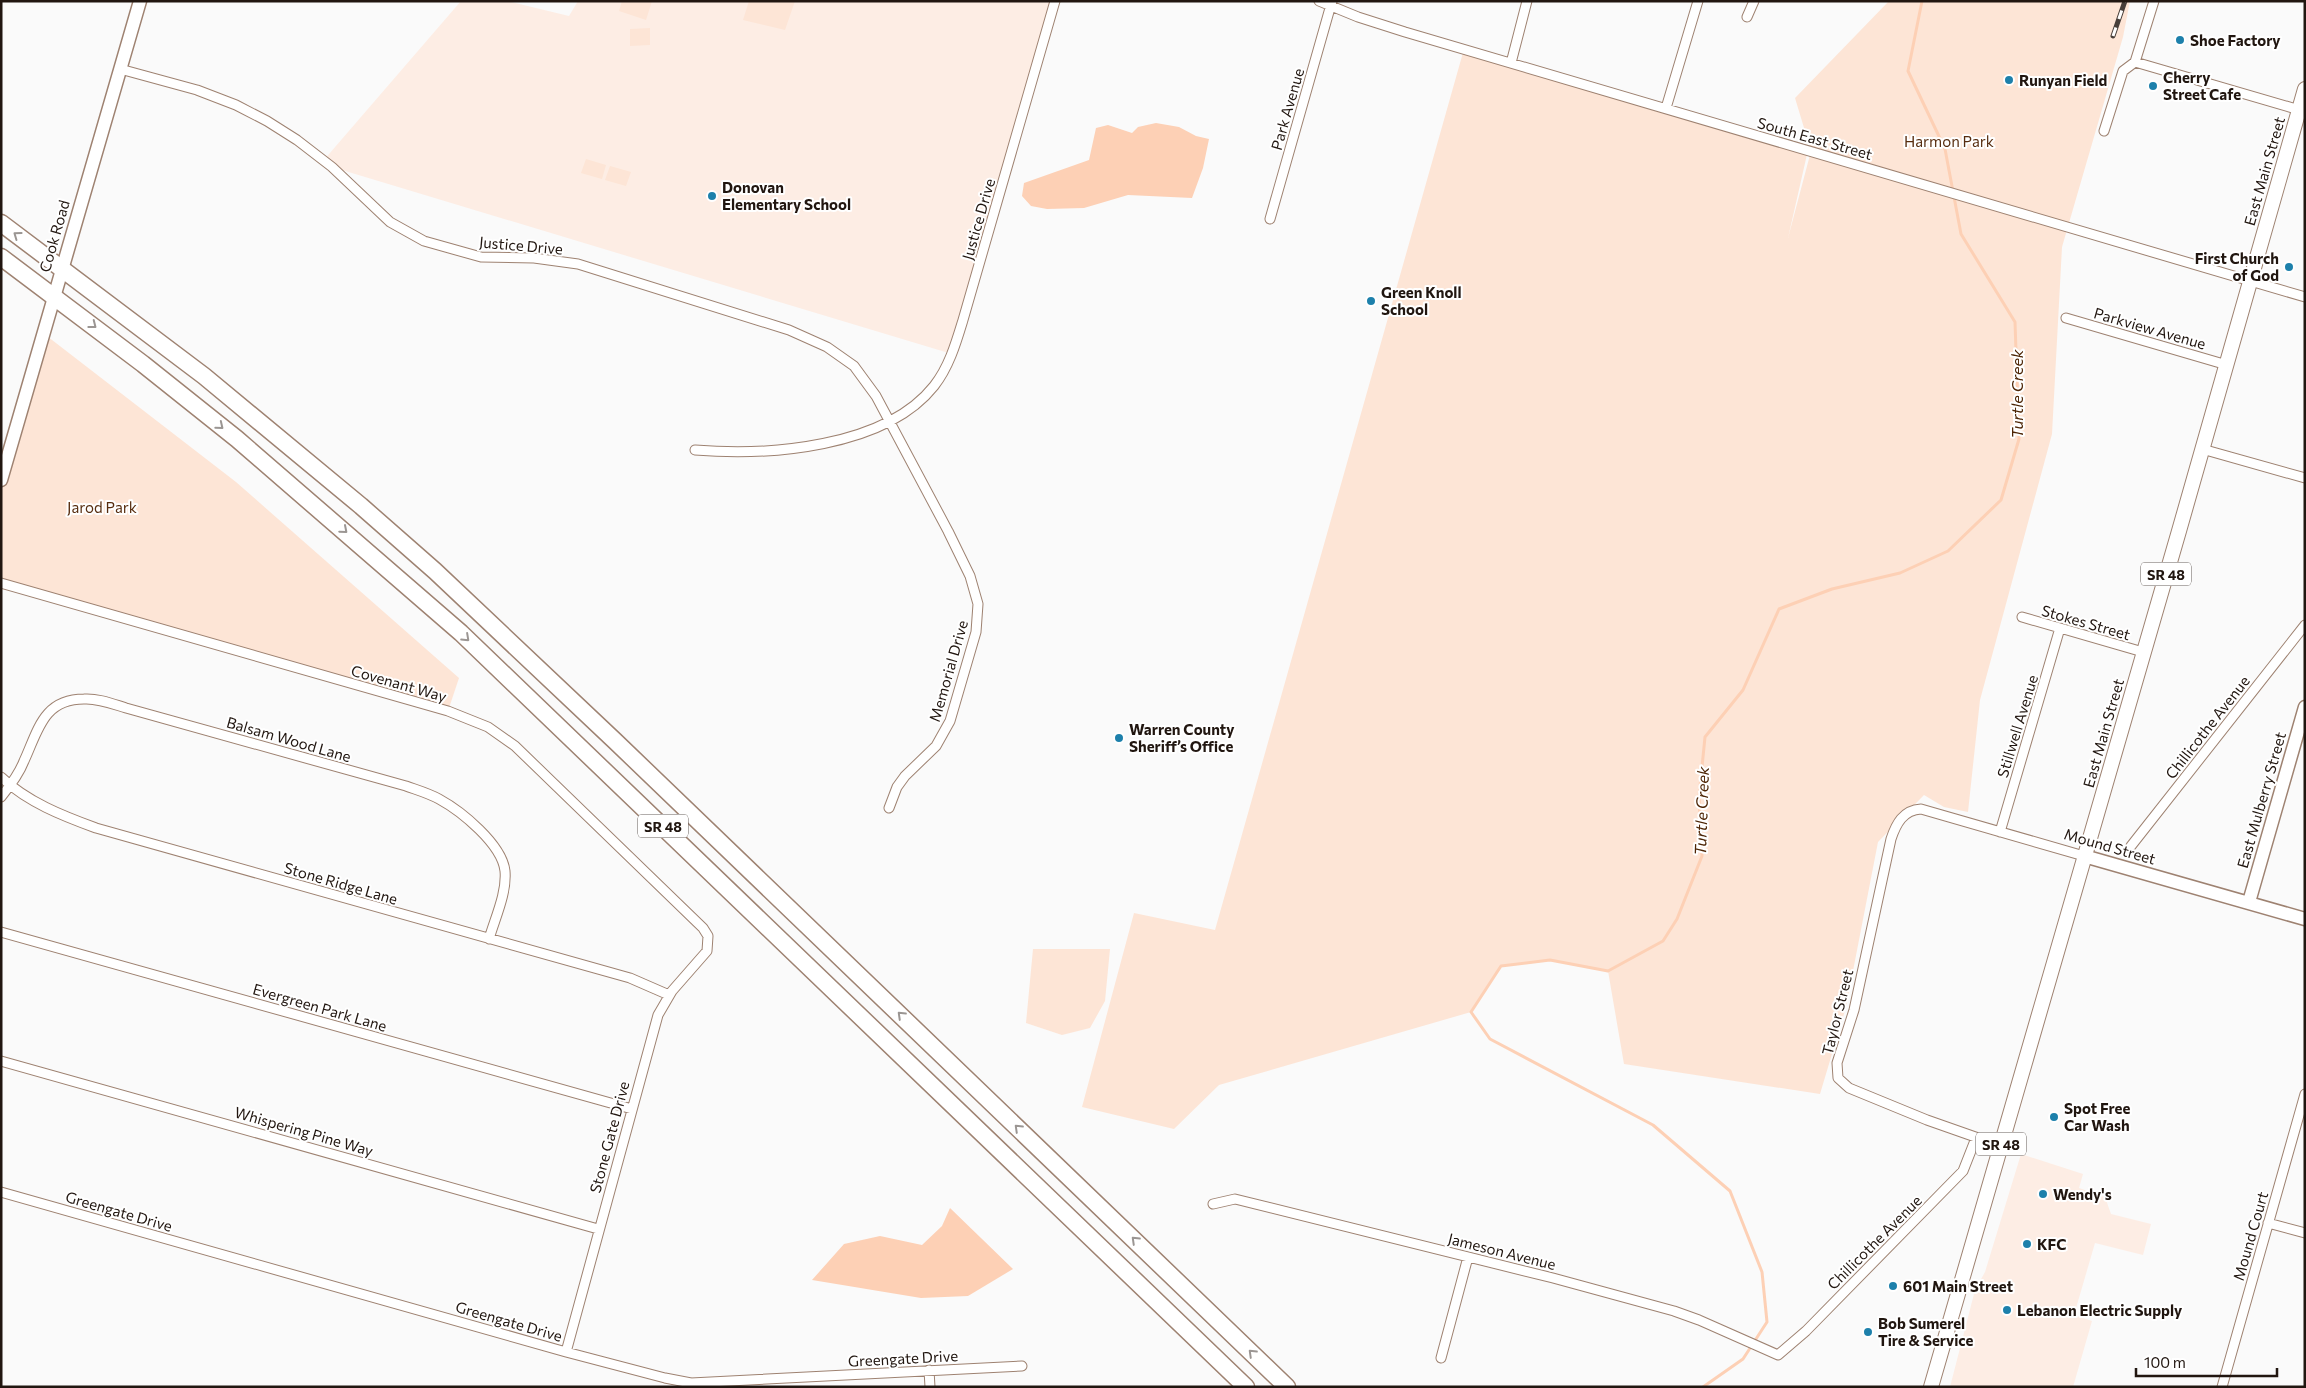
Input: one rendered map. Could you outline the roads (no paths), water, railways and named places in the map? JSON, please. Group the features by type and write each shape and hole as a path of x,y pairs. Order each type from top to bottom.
{"highway":[{"name":"SR 48","path":"1,223 62,267 188,364 289,446 435,572 608,734 1287,1387"},
{"name":"SR 48","path":"1,257 54,295 237,439 461,633 1246,1387"}],"main road":[{"name":"East Main Street","path":"1931,1387 2250,282 2302,111 2305,89"}],"street":[{"name":"Cook Road","path":"1,480 140,1"},
{"name":"Justice Drive","path":"695,450 735,452 813,445 856,435 890,423 925,397 942,374 952,354 1055,1"},
{"name":"South East Street","path":"1319,1 1405,32 2305,297"},
{"path":"1511,63 1527,1"},
{"path":"1666,108 1698,1"},
{"path":"1747,17 1754,1"},
{"path":"2104,131 2123,71 2135,62 2154,1"},
{"name":"Park Avenue","path":"1270,219 1331,4"},
{"path":"2135,62 2302,111"},
{"name":"Justice Drive","path":"120,69 196,90 236,105 267,121 297,140 332,167 390,222 424,241 481,257 534,258 578,264 789,330 827,347 854,366 876,396 890,423"},
{"name":"Parkview Avenue","path":"2066,318 2227,365"},
{"name":"Memorial Drive","path":"889,808 894,793 905,776 926,757 944,734 967,667 978,618 978,604 970,576 890,423"},
{"path":"2202,449 2305,478"},
{"name":"Covenant Way","path":"1,583 448,711 488,727 515,746 703,928 709,944"},
{"name":"Stokes Street","path":"2022,618 2143,652"},
{"name":"Chillicothe Avenue","path":"2131,846 2305,625"},
{"name":"Stillwell Avenue","path":"2000,832 2060,628"},
{"name":"Balsam Wood Lane","path":"6,785 21,769 34,732 42,720 52,710 64,703 84,699 126,708 406,786 451,806 483,834 497,850 503,862 505,876 490,939"},
{"name":"East Mulberry Street","path":"2249,902 2305,707"},
{"name":"Stone Ridge Lane","path":"1,777 6,785 50,809 96,828 630,978 669,995"},
{"path":"1,797 6,785"},
{"name":"Mound Street","path":"1906,813 1913,809 1928,810 2305,919"},
{"name":"Taylor Street","path":"1906,813 1896,825 1891,838 1854,1010 1837,1063 1838,1078 1849,1088 2001,1146"},
{"name":"Evergreen Park Lane","path":"1,932 632,1109"},
{"name":"Stone Gate Drive","path":"566,1352 598,1228 658,1015 669,995 704,956 709,944"},
{"name":"Whispering Pine Way","path":"1,1061 598,1228"},
{"name":"Mound Court","path":"2222,1387 2305,1094"},
{"name":"Chillicothe Avenue","path":"1778,1355 1806,1331 1963,1171 1976,1138"},
{"name":"Greengate Drive","path":"1,1192 566,1352 665,1378 692,1383 1022,1366"},
{"name":"Jameson Avenue","path":"1213,1204 1235,1199 1674,1311 1778,1355"},
{"path":"2268,1223 2305,1233"},
{"path":"1441,1358 1468,1257"},
{"path":"929,1370 930,1387"}],"waterway":[{"name":"Turtle Creek","path":"1703,1387 1743,1359 1767,1322 1762,1272 1730,1191 1653,1125 1490,1039 1471,1012 1501,966 1550,960 1608,971 1663,941 1677,919 1702,856 1699,797 1705,737 1743,690 1779,609 1832,589 1900,573 1948,551 2001,500 2019,439 2015,322 1961,234 1945,149 1908,71 1922,1"}],"railway":[{"path":"2113,36 2125,1"}],"place":[{"name":"Shoe Factory","path":"2180,40"},
{"name":"Runyan Field","path":"2009,80"},
{"name":"Cherry Street Cafe","path":"2153,86"},
{"name":"Donovan Elementary School","path":"712,196"},
{"name":"First Church of God","path":"2289,267"},
{"name":"Green Knoll School","path":"1371,301"},
{"name":"Warren County Sheriff’s Office","path":"1119,738"},
{"name":"Spot Free Car Wash","path":"2054,1117"},
{"name":"Wendy's","path":"2043,1194"},
{"name":"KFC","path":"2027,1244"},
{"name":"601 Main Street","path":"1893,1286"},
{"name":"Lebanon Electric Supply","path":"2007,1310"},
{"name":"Bob Sumerel Tire & Service","path":"1868,1332"}],"park label":[{"name":"Harmon Park","path":"1949,141"},
{"name":"Jarod Park","path":"102,507"}]}
